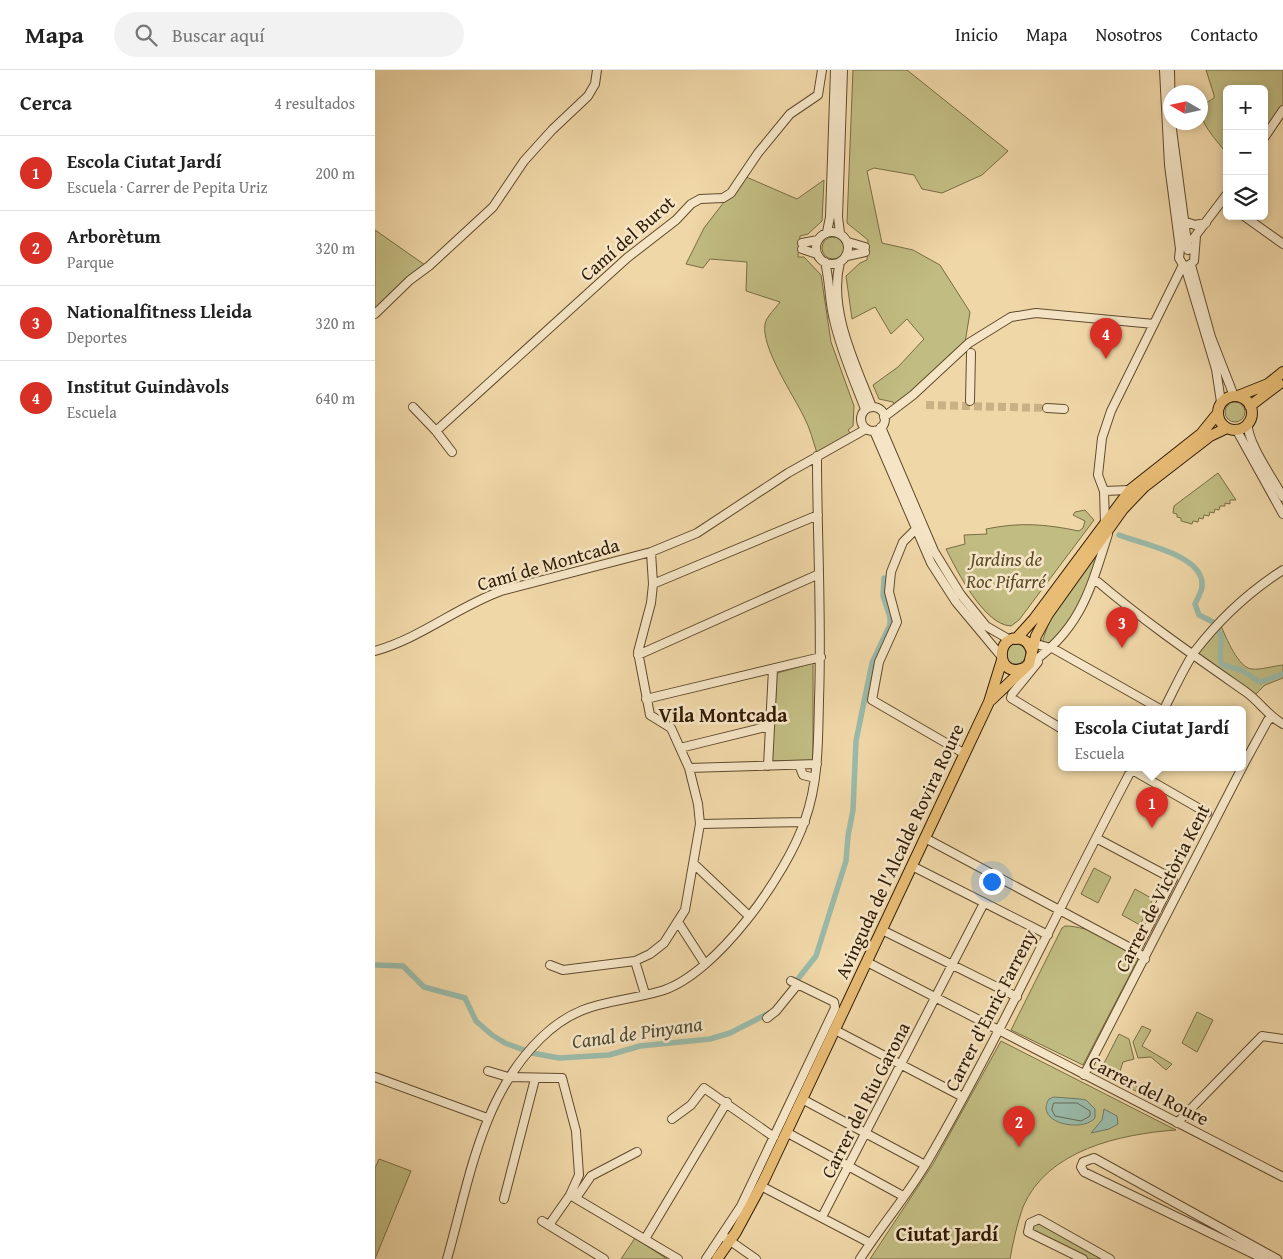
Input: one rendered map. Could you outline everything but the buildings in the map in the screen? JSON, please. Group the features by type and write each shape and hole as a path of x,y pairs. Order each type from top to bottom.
{"main road":[{"path":"1236,396 1246,400 1250,406 1251,417 1248,422 1210,436 1144,487 1123,508 1107,526 1027,628 1016,640 1003,646 1001,658 1010,669 1026,667 1032,654 1036,636 1048,614 1107,526 1130,490 1201,434 1218,413 1221,402 1236,396 1268,384 1283,372"},
{"path":"1250,406 1283,381"},
{"path":"1218,413 1221,422 1231,429"},
{"path":"1016,640 1031,648 1032,654"},
{"name":"Avinguda de l'Alcalde Rovira Roure","path":"717,1259 726,1238 761,1186 777,1142 786,1132 802,1099 831,1027 842,1016 989,702 1001,658"},
{"name":"Avinguda de l'Alcalde Rovira Roure","path":"989,702 1026,667"}],"street":[{"path":"375,314 410,280 429,266 493,207 524,160 588,96 595,84 597,70"},
{"name":"Camí del Burot","path":"436,431 627,258 677,220 691,204 700,200 723,198 731,193 759,153 790,114 818,95 822,70"},
{"path":"835,70 831,217 827,232 818,240 802,246 817,254 825,262 832,264 840,262 847,256 865,250 848,242 840,233 838,217 843,70"},
{"path":"1026,667 1051,648 1081,610 1093,581 1107,526 1104,491 1099,478 1101,447 1111,411 1154,324 1186,265 1194,261 1187,252 1168,155 1164,70"},
{"path":"1170,70 1170,85"},
{"path":"1268,132 1283,110"},
{"path":"1172,130 1187,252"},
{"path":"1223,202 1190,242 1187,252 1179,261 1186,265 1211,338 1236,396"},
{"path":"1250,220 1283,244"},
{"path":"1183,221 1195,225 1206,223"},
{"path":"827,232 840,233"},
{"path":"817,254 818,240"},
{"path":"847,256 848,242"},
{"path":"825,262 829,278 833,317 841,348 869,408"},
{"path":"840,262 837,280 841,316 869,408"},
{"path":"1186,265 1215,369 1221,402"},
{"path":"874,429 884,417 913,395 969,343 1011,317 1036,313 1154,324"},
{"path":"970,400 971,353"},
{"path":"413,407 436,431 452,452"},
{"path":"869,408 879,409 884,417"},
{"path":"869,408 861,418 874,429 933,551 961,595 985,626 1016,640 1051,648 1157,706"},
{"path":"1047,408 1064,409"},
{"path":"1248,422 1247,427 1252,441 1283,497"},
{"path":"874,429 931,562 951,594 1001,658"},
{"name":"Camí de Montcada","path":"375,650 409,639 477,599 651,552 697,533 817,456 874,429"},
{"path":"1231,429 1283,514"},
{"path":"447,1259 487,1118 509,1077 529,1051 558,1022 577,1011 601,1002 666,989 705,964 749,916 778,876 793,851 805,822 817,764 821,657 817,456"},
{"path":"1104,491 1130,490"},
{"path":"653,584 818,515"},
{"path":"916,529 903,542 891,572 889,592 897,622 879,662 873,701 965,754"},
{"path":"550,965 563,970 635,961 658,949 678,922 688,899 700,824 698,804 689,768 671,728 650,715 638,655 653,584 651,552"},
{"path":"1164,706 1193,655 1226,617 1252,592 1283,570"},
{"path":"638,655 819,574"},
{"path":"1093,581 1098,582 1193,655 1248,694 1265,708 1272,718 1283,724"},
{"path":"1043,655 1012,694 1011,698 1058,727"},
{"path":"646,699 821,657"},
{"path":"768,766 773,669"},
{"name":"Carrer de Victòria Kent","path":"1247,760 1269,720 1272,718"},
{"path":"680,748 770,726"},
{"path":"689,768 817,764"},
{"path":"799,765 803,775 815,778"},
{"name":"Carrer d'Enric Farreny","path":"860,1259 925,1165 963,1098 1000,1031 1130,771"},
{"path":"1136,771 1207,813"},
{"name":"Carrer de Victòria Kent","path":"1084,1075 1241,771"},
{"path":"700,824 805,822"},
{"path":"925,838 1060,909 1136,951 1145,959"},
{"name":"Carrer de Victòria Kent","path":"1096,838 1173,879 1136,951"},
{"path":"694,864 749,916"},
{"path":"912,866 1048,935"},
{"name":"Carrer del Riu Garona","path":"822,1217 984,903"},
{"path":"678,922 705,964"},
{"path":"882,930 1017,997"},
{"path":"635,961 645,994"},
{"name":"Carrer del Roure","path":"867,962 1283,1177"},
{"name":"Avinguda de l'Alcalde Rovira Roure","path":"705,1259 726,1238 764,1159 777,1142 831,1027 836,1006 834,1002 794,983 776,1011 767,1018"},
{"path":"831,1027 963,1098"},
{"path":"1177,1123 1262,1036 1283,1039"},
{"path":"488,1071 509,1077 535,1079 563,1078 576,1131 579,1175 573,1197"},
{"path":"375,1077 487,1118"},
{"path":"504,1199 535,1079"},
{"path":"672,1119 691,1105 704,1088 727,1102 777,1142"},
{"path":"802,1099 925,1165"},
{"path":"645,1239 727,1102"},
{"path":"786,1132 903,1196"},
{"path":"604,1259 545,1223 573,1197 591,1176 637,1152"},
{"path":"1264,1259 1084,1172 1081,1167 1083,1162 1093,1158 1277,1259"},
{"path":"761,1186 871,1243"},
{"path":"573,1197 678,1259"},
{"path":"1182,1218 1186,1209"},
{"path":"1083,1259 1028,1232 1030,1223 1039,1219 1110,1259"},
{"path":"726,1238 756,1259"}],"green space":[{"path":"853,70 907,70 1008,151 982,175 942,193 922,189 914,175 874,168 867,171 882,243 913,250 940,265 970,312 965,343 895,406 893,402 879,399 873,385 898,367 924,339 907,319 891,334 875,307 852,319 846,276 860,263 867,260 868,240 847,223"},
{"path":"1206,70 1283,70 1283,106 1268,128 1268,85 1223,85 1223,149 1208,129 1208,102 1214,98"},
{"path":"744,176 797,199 824,180 822,221 808,234 800,236 798,257 804,257 821,275 831,342 854,406 853,426 848,430 851,434 817,453 810,430 779,372 765,334 766,321 780,302 746,291 747,262 710,259 703,268 686,264 704,228"},
{"path":"375,230 425,265 375,309"},
{"path":"833,237 841,240 844,248 841,256 833,259 825,256 822,248 825,240"},
{"path":"1235,402 1242,405 1245,412 1242,419 1235,422 1228,419 1225,412 1228,405"},
{"path":"1218,473 1236,500 1230,500 1230,504 1225,503 1225,506 1220,506 1219,510 1215,509 1214,513 1210,512 1209,516 1204,515 1203,519 1199,518 1198,522 1193,521 1192,524 1181,521 1177,514 1173,513 1174,506"},
{"name":"Jardins de Roc Pifarré","path":"1085,510 1094,520 1019,620 1011,626 991,617 981,607 964,583 946,549 965,544 964,535 987,534 986,529 1010,525 1033,525 1079,531 1083,528 1085,521 1073,515 1075,512"},
{"path":"1102,543 1081,610 1052,645 1042,643 1049,621"},
{"path":"1221,626 1233,651 1242,663 1252,669 1283,665 1283,678 1265,685 1255,695 1196,656"},
{"path":"1016,644 1023,647 1026,654 1023,661 1016,664 1009,661 1006,654 1009,647"},
{"path":"813,663 813,761 772,761 777,673"},
{"path":"1094,868 1111,877 1098,903 1081,894"},
{"path":"1135,889 1153,899 1140,925 1122,915"},
{"path":"1065,926 1084,929 1104,936 1138,959 1083,1065 1011,1030 1062,928"},
{"path":"1197,1012 1213,1020 1197,1052 1182,1043"},
{"path":"1142,1026 1151,1030 1142,1046 1172,1064 1166,1070 1151,1057 1138,1058 1133,1042"},
{"path":"1119,1034 1129,1039 1134,1059 1123,1062 1119,1074 1123,1079 1145,1091 1142,1094 1099,1073"},
{"path":"1001,1041 1176,1130 1154,1132 1109,1141 1067,1159 1049,1171 1034,1187 1023,1207 1010,1259 870,1259 933,1164"},
{"path":"379,1159 411,1171 375,1259 375,1168"},
{"path":"1036,1221 1087,1248 1086,1250 1102,1259 1089,1259 1049,1238 1031,1231"},
{"path":"635,1238 667,1259 621,1259"}],"water":[{"path":"1054,1097 1086,1100 1095,1109 1095,1118 1080,1125 1071,1125 1054,1120 1048,1114 1046,1107 1049,1099"},
{"path":"1104,1109 1117,1116 1118,1124 1109,1129 1091,1133 1102,1120"}],"waterway":[{"name":"Canal de Pinyana","path":"1119,535 1170,552 1193,566 1200,575 1202,586 1195,604 1199,615 1215,623"},
{"name":"Canal de Pinyana","path":"793,985 816,956 846,861 853,810 856,741 872,663 890,625 890,617 883,596 884,578"},
{"name":"Canal de Pinyana","path":"1220,633 1222,665 1241,670 1260,682 1283,674"},
{"name":"Canal de Pinyana","path":"375,965 403,966 424,987 465,998 476,1021 505,1043 532,1053 559,1058 609,1055 640,1046 710,1039 730,1033 769,1013"}],"tunnel":[{"path":"926,405 1047,408"}],"place":[{"name":"Institut Guindàvols","path":"1106,359"},
{"name":"Nationalfitness Lleida","path":"1122,648"},
{"name":"Escola Ciutat Jardí","path":"1152,828"},
{"name":"Arborètum","path":"1019,1147"}],"district":[{"name":"Vila Montcada","path":"723,714"},
{"name":"Ciutat Jardí","path":"947,1233"}]}
